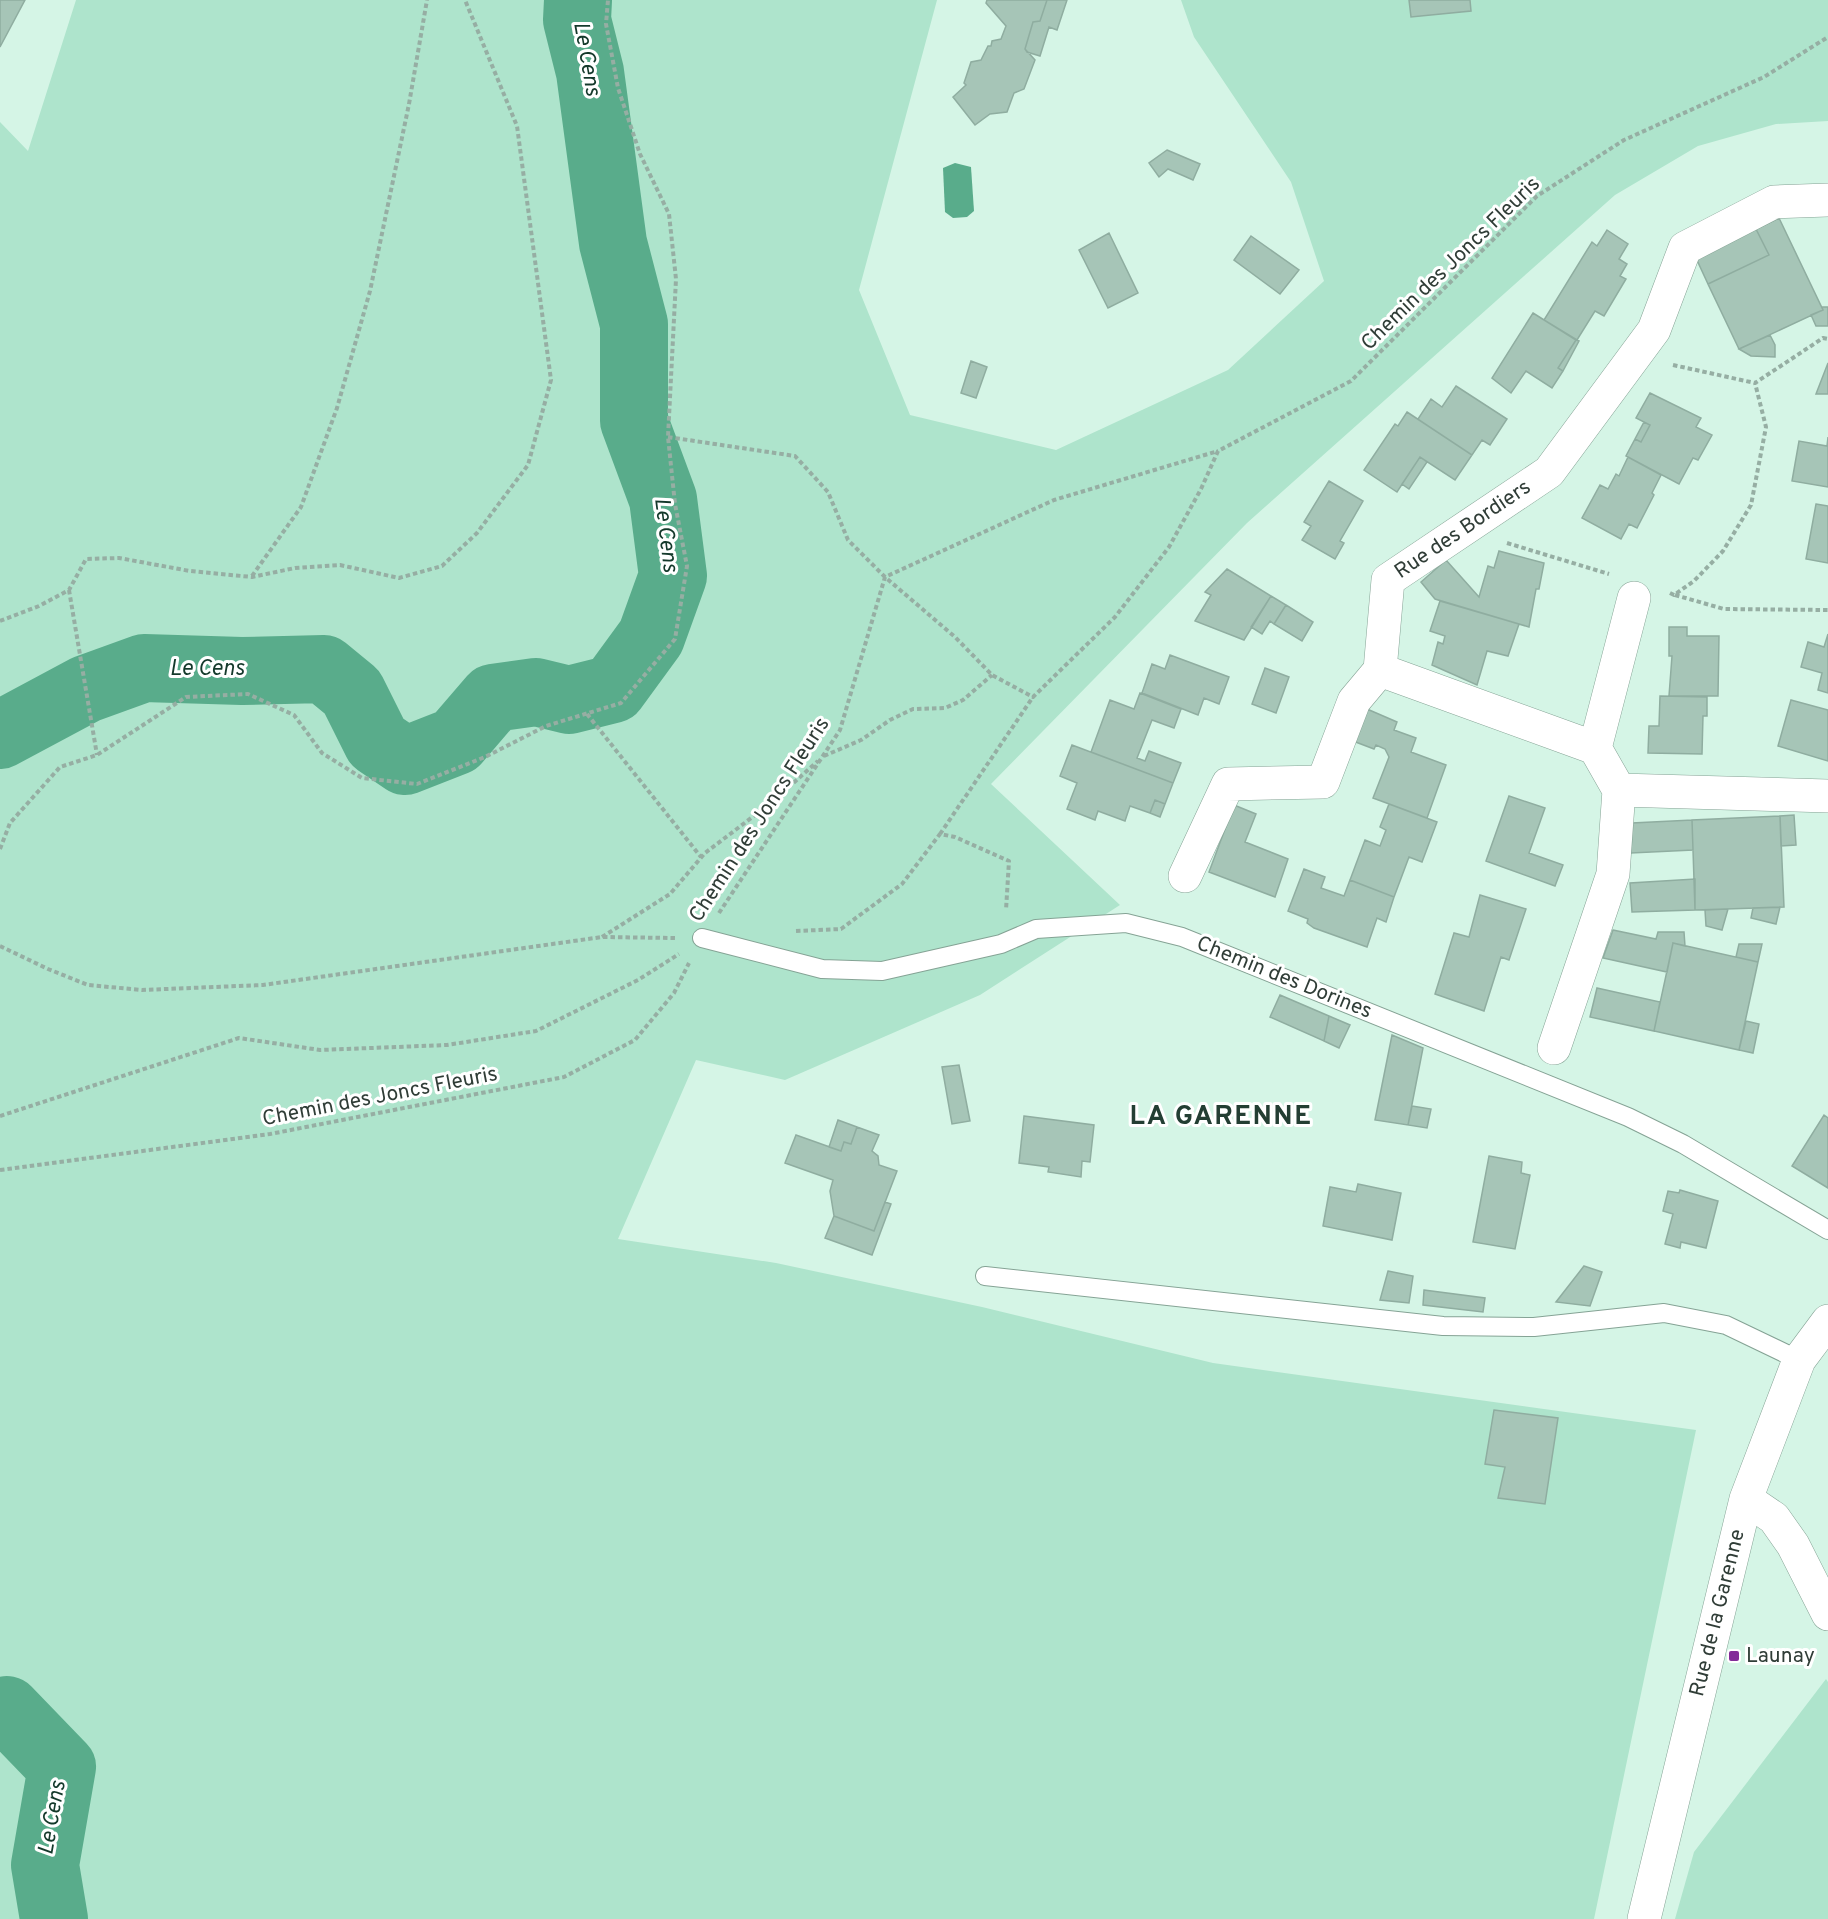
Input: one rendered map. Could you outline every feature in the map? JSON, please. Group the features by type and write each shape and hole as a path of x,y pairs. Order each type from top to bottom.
{"street":[{"name":"Rue des Bordiers","path":"1380,670 1388,580 1550,472 1654,330 1685,248 1774,202 1828,200"},
{"path":"1595,748 1639,589"},
{"path":"1185,876 1228,784 1323,782 1354,701 1380,670 1595,748 1619,790 1613,874 1554,1048"},
{"path":"1619,790 1828,796"},
{"name":"Rue de la Garenne","path":"1644,1919 1746,1499 1799,1360 1828,1321"},
{"path":"1746,1499 1774,1518 1793,1545 1828,1614"}],"lane":[{"name":"Chemin des Dorines","path":"702,939 822,969 882,971 1001,944 1036,929 1126,924 1182,937 1628,1117 1683,1144 1828,1230"},
{"path":"985,1276 1443,1326 1534,1327 1664,1313 1726,1325 1799,1360"}],"path":[{"path":"252,577 301,507 337,408 370,291 409,104 427,0"},
{"path":"0,621 69,591 86,559 119,558 190,571 252,577 295,568 340,565 399,578 442,566 477,533 528,465 551,380 517,126 465,0"},
{"path":"0,849 10,823 60,767 97,755 186,697 248,694 294,715 322,753 363,778 417,784 485,757 546,726 621,704 675,639 687,566 675,504 668,437 676,279 669,214 640,154 618,88 606,24 608,0"},
{"name":"Chemin des Joncs Fleuris","path":"1218,451 1351,381 1537,196 1624,140 1764,77 1828,37"},
{"path":"1634,357 1755,383 1823,338 1828,339"},
{"path":"1674,595 1694,581 1723,551 1751,505 1766,427 1755,383"},
{"path":"668,437 795,456 828,492 848,540 885,577 955,637 992,675 1033,697"},
{"path":"885,577 1054,500 1218,451"},
{"path":"785,932 842,929 902,884 940,834 1033,697 1115,617 1169,547 1202,489 1218,451"},
{"path":"1464,529 1639,589 1674,595 1724,609 1828,610"},
{"name":"Chemin des Joncs Fleuris","path":"0,1170 270,1134 564,1077 635,1040 674,993 702,939 840,730 885,577"},
{"path":"69,591 97,755"},
{"path":"602,937 670,894 701,857 771,803 822,757 861,740 890,720 913,709 945,708 963,700 992,675"},
{"path":"587,714 701,857"},
{"path":"940,834 955,837 1009,861 1008,899 1001,944"},
{"path":"0,946 88,985 142,990 263,985 602,937 702,939"},
{"name":"Chemin des Joncs Fleuris","path":"0,1116 239,1038 320,1050 447,1045 536,1031 638,980 702,939"}],"shaded area":[{"path":"76,0 937,0 859,290 910,415 1056,450 1228,370 1324,281 1291,182 1194,37 1181,0 1828,0 1828,121 1776,124 1698,146 1615,195 1247,523 991,784 1120,905 980,995 785,1080 696,1060 618,1239 776,1263 982,1307 1213,1363 1696,1430 1594,1919 0,1919 0,122 28,151"},
{"path":"955,163 971,167 974,211 967,217 953,218 945,212 943,168"},
{"path":"1826,1679 1828,1682 1828,1919 1675,1919 1694,1852"}],"building":[{"path":"0,0 25,0 0,47"},
{"path":"987,0 1047,0 1040,21 1033,22 1025,49 1035,60 1024,89 1014,93 1007,112 990,114 975,125 953,97 966,85 964,83 971,62 981,60 992,41 1001,39 1006,26 986,3"},
{"path":"1047,0 1067,0 1057,30 1049,27 1040,56 1027,52 1025,49 1033,22 1040,21"},
{"path":"1409,0 1470,0 1471,11 1411,17"},
{"path":"1167,150 1200,164 1193,180 1168,169 1159,177 1149,163"},
{"path":"1779,218 1823,310 1739,349 1708,284 1769,255 1756,229"},
{"path":"1756,229 1769,255 1708,284 1696,258"},
{"path":"1607,230 1628,244 1619,259 1627,264 1620,276 1626,279 1604,316 1595,311 1577,340 1544,320 1592,242 1597,246"},
{"path":"1109,233 1138,293 1108,308 1079,250"},
{"path":"1251,236 1299,270 1280,294 1234,260"},
{"path":"1822,307 1828,307 1828,326 1816,326 1811,315 1823,310"},
{"path":"1533,313 1576,340 1558,368 1563,371 1552,388 1526,371 1511,393 1492,378"},
{"path":"1770,335 1775,345 1775,357 1751,356 1739,349"},
{"path":"1576,340 1579,341 1563,371 1558,368"},
{"path":"971,361 987,367 976,398 961,393"},
{"path":"1828,363 1828,394 1816,394"},
{"path":"1456,386 1507,419 1490,445 1482,440 1472,455 1418,419 1431,399 1442,407"},
{"path":"1650,393 1701,418 1696,427 1712,435 1698,460 1693,458 1679,484 1626,456 1635,439 1641,442 1650,425 1636,418"},
{"path":"1407,412 1472,455 1455,480 1420,457 1397,492 1364,470 1395,424 1398,426"},
{"path":"1644,422 1650,425 1641,442 1635,439"},
{"path":"1828,437 1828,487 1792,481 1799,441 1827,446"},
{"path":"1420,457 1427,462 1409,489 1402,484"},
{"path":"1628,457 1661,475 1652,493 1654,495 1637,528 1629,524 1621,539 1582,518 1600,485 1608,489 1616,474 1619,476"},
{"path":"1329,481 1363,501 1340,541 1344,543 1335,559 1302,540 1311,526 1304,522"},
{"path":"1816,504 1828,506 1828,563 1806,559"},
{"path":"1499,551 1544,563 1539,589 1536,589 1529,627 1435,599 1421,582 1446,560 1479,597 1488,566 1494,568"},
{"path":"1227,569 1271,596 1244,640 1195,621 1211,595 1205,592"},
{"path":"1271,596 1286,605 1274,624 1270,621 1262,634 1251,627"},
{"path":"1440,601 1519,624 1508,656 1487,651 1477,685 1432,665 1438,642 1443,644 1445,636 1430,631"},
{"path":"1286,605 1313,622 1302,641 1274,624"},
{"path":"1669,627 1687,627 1687,636 1719,636 1718,696 1669,696 1672,656 1669,656"},
{"path":"1828,634 1828,693 1818,690 1822,673 1801,667 1808,642 1824,647"},
{"path":"1170,655 1229,677 1219,704 1204,698 1198,715 1142,693 1152,664 1165,669"},
{"path":"1265,668 1289,677 1276,713 1252,704"},
{"path":"1140,693 1181,709 1174,728 1152,720 1137,758 1145,761 1149,751 1181,763 1173,783 1091,752 1110,700 1134,709"},
{"path":"1660,696 1707,697 1707,716 1703,716 1702,754 1648,753 1649,726 1659,726"},
{"path":"1791,700 1828,710 1828,761 1778,746"},
{"path":"1367,709 1397,722 1394,730 1416,738 1411,752 1446,765 1427,818 1373,798 1389,757 1385,749 1376,745 1374,749 1353,741"},
{"path":"1072,745 1173,783 1165,804 1155,800 1150,813 1130,806 1125,821 1098,811 1095,820 1067,809 1077,783 1060,776"},
{"path":"1509,796 1545,808 1529,853 1563,865 1555,886 1486,861"},
{"path":"1155,800 1165,804 1160,817 1150,813"},
{"path":"1389,804 1437,822 1422,862 1409,857 1394,897 1350,880 1365,840 1380,846 1386,830 1380,827"},
{"path":"1234,805 1256,814 1245,842 1288,859 1275,897 1209,872"},
{"path":"1794,815 1796,845 1781,846 1780,816"},
{"path":"1780,816 1784,907 1695,910 1692,820"},
{"path":"1692,820 1693,850 1631,853 1632,823"},
{"path":"1304,869 1325,877 1321,888 1344,896 1350,880 1394,897 1386,922 1377,918 1367,947 1314,928 1307,923 1308,919 1288,911"},
{"path":"1695,879 1695,910 1632,912 1630,883"},
{"path":"1480,895 1526,909 1509,960 1501,957 1484,1011 1435,994 1454,933 1469,937"},
{"path":"1780,907 1776,924 1751,918 1753,908"},
{"path":"1728,909 1722,930 1706,926 1705,910"},
{"path":"1613,930 1656,939 1658,932 1684,932 1685,946 1673,943 1667,972 1603,958"},
{"path":"1673,943 1758,962 1739,1050 1654,1031"},
{"path":"1739,944 1762,944 1758,962 1736,957"},
{"path":"1597,988 1660,1002 1654,1031 1590,1017"},
{"path":"1280,995 1329,1016 1324,1041 1270,1017"},
{"path":"1329,1016 1350,1025 1339,1048 1324,1041"},
{"path":"1746,1021 1759,1024 1753,1053 1739,1050"},
{"path":"1392,1035 1423,1048 1408,1125 1375,1120"},
{"path":"959,1065 970,1121 952,1124 942,1067"},
{"path":"1412,1106 1431,1109 1427,1128 1408,1125"},
{"path":"1824,1115 1828,1118 1828,1188 1792,1166"},
{"path":"1024,1116 1094,1125 1090,1162 1082,1161 1081,1177 1048,1172 1049,1167 1019,1163"},
{"path":"838,1120 857,1127 851,1144 844,1142 841,1151 829,1147"},
{"path":"857,1127 879,1135 872,1151 878,1156 879,1165 897,1171 874,1231 834,1216 830,1191 833,1180 785,1163 796,1135 841,1151 844,1142 851,1144"},
{"path":"1489,1156 1522,1162 1521,1173 1530,1175 1515,1249 1473,1242"},
{"path":"1358,1184 1401,1193 1392,1240 1323,1226 1330,1187 1356,1192"},
{"path":"1680,1190 1718,1201 1706,1248 1681,1242 1680,1248 1665,1244 1673,1214 1663,1211 1668,1191 1679,1193"},
{"path":"885,1202 891,1204 872,1255 825,1238 834,1216 874,1231"},
{"path":"1584,1266 1602,1272 1590,1306 1556,1302"},
{"path":"1388,1271 1413,1276 1409,1303 1380,1300"},
{"path":"1424,1290 1485,1298 1483,1312 1423,1305"},
{"path":"1494,1410 1558,1418 1545,1504 1498,1498 1505,1467 1485,1464"}],"waterway":[{"name":"Le Cens","path":"0,735 86,689 144,668 242,671 324,669 352,692 377,742 405,761 456,741 493,698 536,692 569,700 613,689 651,637 673,576 663,499 634,421 634,324 613,243 590,72 577,20 578,0"},
{"name":"Le Cens","path":"0,1713 7,1710 62,1767 45,1865 54,1919"}],"place":[{"name":"Launay","path":"1734,1656"}],"district":[{"name":"LA GARENNE","path":"1221,1117"}]}
